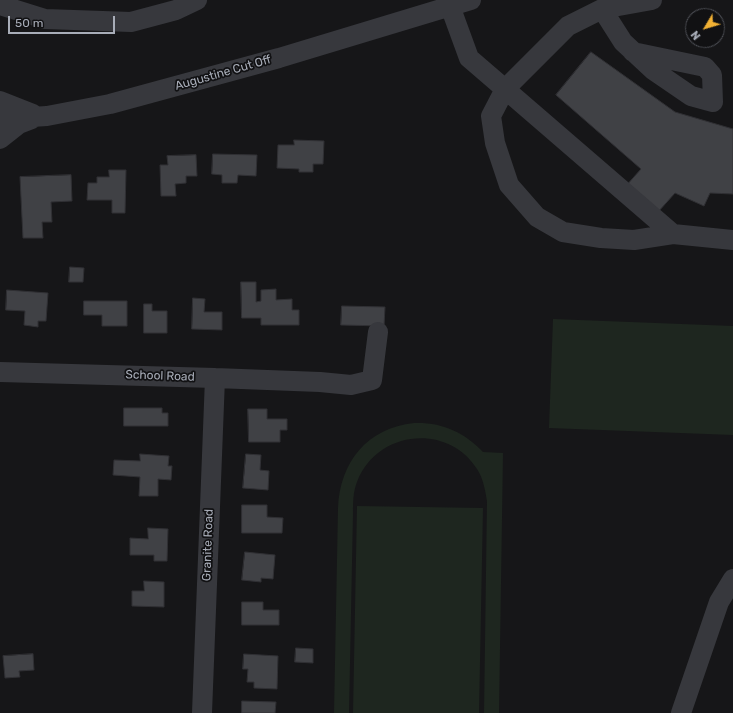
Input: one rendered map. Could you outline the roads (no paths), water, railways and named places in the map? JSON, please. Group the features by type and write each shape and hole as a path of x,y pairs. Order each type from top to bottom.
{"street":[{"path":"0,5 44,18 131,22 176,10 197,0"},
{"name":"Augustine Cut Off","path":"0,119 38,116 110,104 180,86 444,5 471,0"},
{"path":"652,0 602,9 568,26 505,89 491,116 494,143 509,185 537,217 563,232 601,238 634,240 673,234 733,240"},
{"path":"444,5 469,58 673,234"},
{"path":"602,9 623,42 633,52"},
{"path":"0,101 38,116"},
{"path":"0,139 19,124 38,116"},
{"name":"School Road","path":"0,372 214,378 320,382 351,385 372,380 378,332"},
{"name":"Granite Road","path":"202,713 214,378"},
{"path":"681,713 720,602 733,579"}]}
